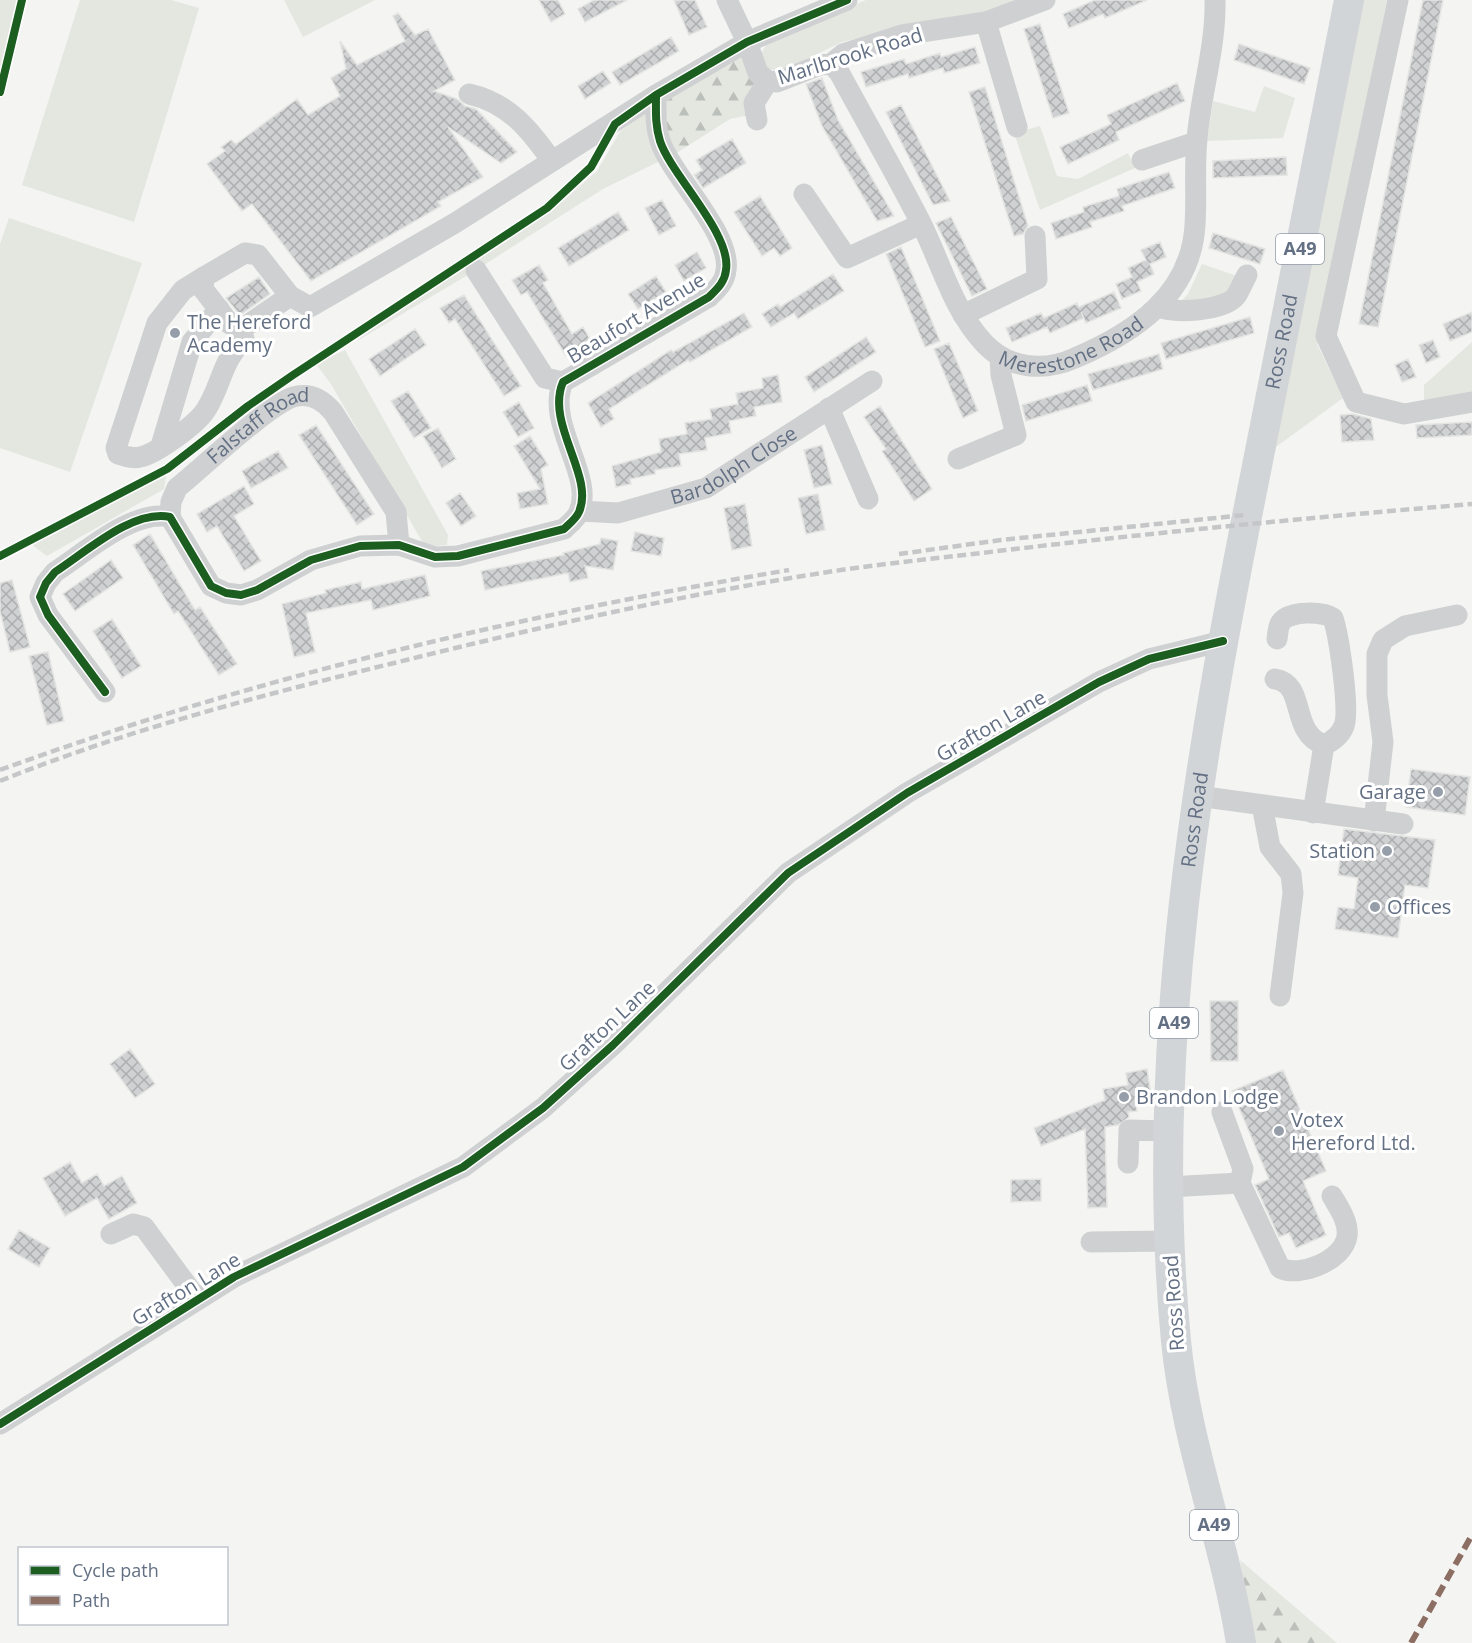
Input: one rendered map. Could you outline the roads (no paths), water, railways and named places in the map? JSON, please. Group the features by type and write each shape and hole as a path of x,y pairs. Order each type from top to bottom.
{"highway":[{"name":"Ross Road","path":"1241,1643 1229,1580 1185,1407 1176,1341 1168,1187 1169,1131 1184,891 1240,547 1349,0"}],"street":[{"name":"Marlbrook Road","path":"727,0 747,42 758,74 768,81 777,82 787,80 820,65 831,64 843,54 902,35 986,22 1045,0"},
{"path":"204,277 203,289 230,324 240,330 244,339 223,368 202,417 144,456 136,458 117,454 116,448 157,323 183,290 204,277 245,253 258,255 291,296 310,307 454,223 656,95 747,42 847,0"},
{"name":"Merestone Road","path":"831,64 839,72 921,224 963,315 984,343 1000,357 1016,364 1037,367 1067,362 1126,333 1159,307 1179,283 1190,257 1195,227 1196,142 1216,24 1215,0"},
{"path":"1398,0 1326,336 1356,402 1404,414 1472,402"},
{"path":"986,22 1017,128"},
{"path":"756,120 754,103 768,81"},
{"path":"469,94 516,115 552,161"},
{"name":"Beaufort Avenue","path":"580,511 582,489 559,412 558,395 564,382 709,297 720,287 727,270 724,252 716,234 660,143 655,120 656,95"},
{"path":"1142,160 1196,142"},
{"path":"804,194 847,258 921,224"},
{"path":"963,315 1037,279 1035,236"},
{"path":"476,270 545,378 564,382"},
{"path":"1159,307 1177,312 1222,304 1235,298 1247,275"},
{"path":"240,330 291,296"},
{"path":"161,446 192,342 219,309"},
{"path":"958,459 1016,435 1000,375 1000,357"},
{"name":"Bardolph Close","path":"580,511 618,513 706,488 872,381"},
{"name":"Falstaff Road","path":"170,517 171,502 177,488 271,410 294,397 309,396 323,400 333,412 396,512 399,545"},
{"path":"829,408 868,499"},
{"path":"105,692 48,615 40,597 46,583 55,572 136,519 157,514 170,517 211,586 226,593 242,595 257,590 311,560 331,552 360,546 399,545 435,557 458,556 564,529 580,511"},
{"path":"1277,639 1279,626 1289,616 1322,613 1333,618 1337,633 1346,717 1341,732 1333,741 1324,745"},
{"path":"1374,821 1383,742 1377,695 1377,654 1383,640 1405,626 1457,615"},
{"name":"Grafton Lane","path":"0,1424 234,1277 462,1167 543,1108 614,1045 788,873 908,793 1099,682 1149,659 1223,641"},
{"path":"1275,678 1287,682 1291,687 1303,725 1311,738 1324,745"},
{"path":"1313,813 1324,745"},
{"path":"1198,796 1403,824"},
{"path":"1262,806 1270,847 1291,874 1293,893 1280,996"},
{"path":"1222,1112 1243,1169 1240,1183 1275,1262 1287,1271 1326,1261 1344,1246 1347,1236 1346,1224 1332,1196"},
{"path":"1128,1163 1129,1130 1169,1131"},
{"path":"1168,1187 1240,1183"},
{"path":"111,1234 133,1224 144,1227 197,1299"},
{"path":"1091,1242 1170,1241"}],"railway":[{"path":"0,781 96,746 193,715 446,650 727,589 882,564 1239,525 1472,504"},
{"path":"899,554 1001,540 1245,515"},
{"path":"0,770 193,706 390,652 589,607 789,570"}],"place":[{"name":"The Hereford Academy","path":"175,333"},
{"name":"Garage","path":"1438,792"},
{"name":"Station","path":"1387,851"},
{"name":"Offices","path":"1375,907"},
{"name":"Brandon Lodge","path":"1124,1097"},
{"name":"Votex Hereford Ltd.","path":"1279,1131"}]}
